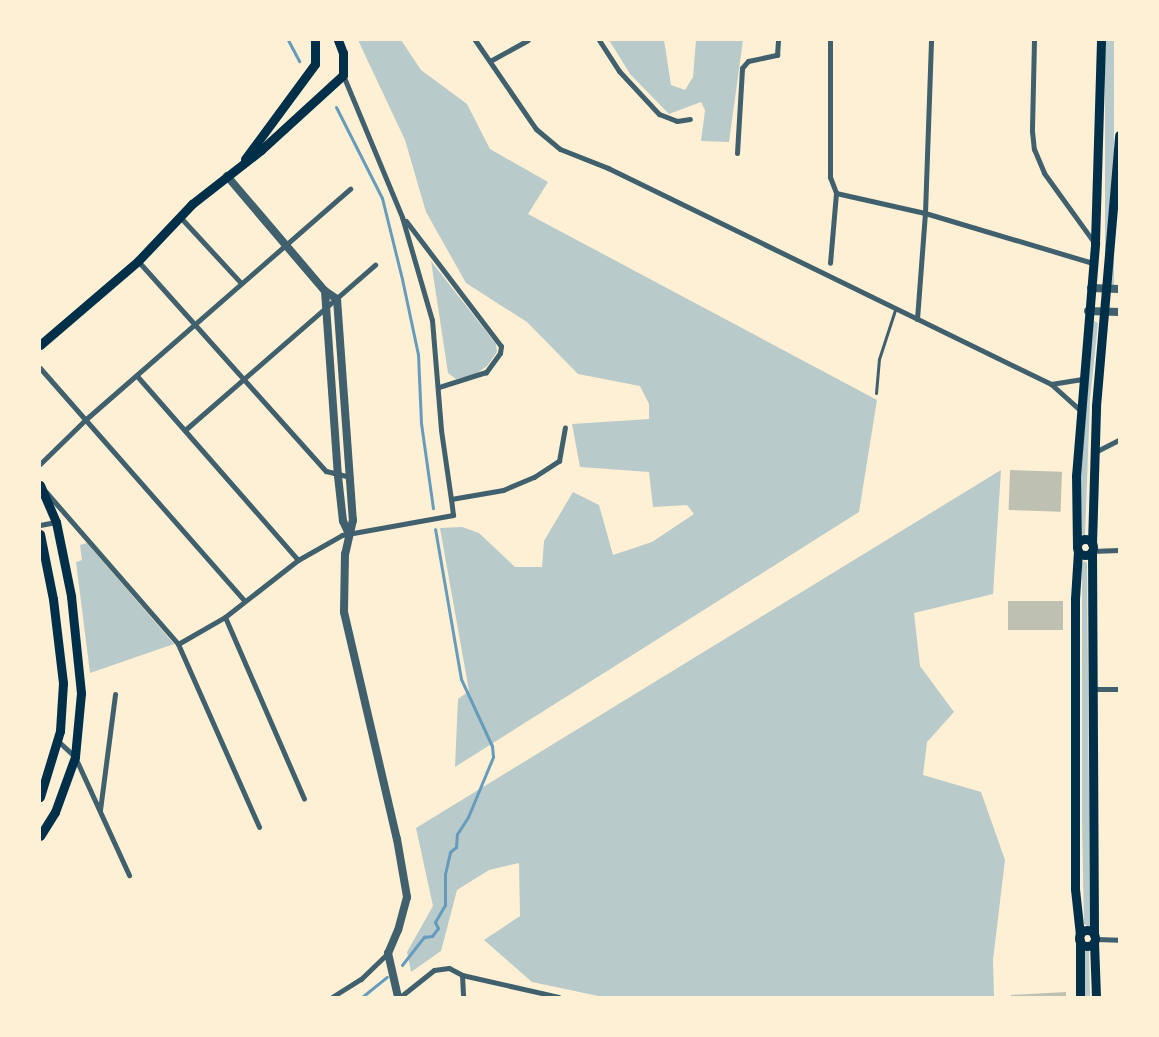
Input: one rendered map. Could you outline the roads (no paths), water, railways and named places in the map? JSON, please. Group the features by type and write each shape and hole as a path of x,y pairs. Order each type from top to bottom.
{"main road":[{"path":"242,164 304,82 315,64 315,40"},
{"path":"40,344 138,261 181,218 192,204 262,150 343,76 343,53 338,40"},
{"path":"1080,997 1080,938 1075,889 1075,599 1079,409 1095,243 1101,40"},
{"path":"1096,997 1095,689 1092,547 1095,452 1119,135"},
{"path":"40,485 56,522 71,596 80,680 75,756 55,812 40,836"},
{"path":"40,534 53,599 63,682 58,741 40,797"},
{"path":"1077,548 1082,540 1092,547"},
{"path":"1077,548 1086,555 1092,547"},
{"path":"1080,938 1088,930 1095,938"},
{"path":"1080,938 1087,946 1095,938"}],"street":[{"path":"475,40 536,129 560,149 608,168 895,310 1051,384 1079,409"},
{"path":"490,62 528,40"},
{"path":"599,40 619,72 659,114 677,121 690,119"},
{"path":"737,153 742,68 748,61 777,55 778,40"},
{"path":"830,40 830,177 836,192 830,263"},
{"path":"916,319 925,213 931,40"},
{"path":"1034,40 1032,130 1034,149 1044,173 1095,243"},
{"path":"178,644 224,617 298,560 349,534 453,515 445,465 432,320 402,216 343,76"},
{"path":"228,176 325,291 337,299"},
{"path":"40,464 85,420 196,324 241,282 350,189"},
{"path":"836,192 925,213 1093,263"},
{"path":"402,216 501,346 500,353 486,372 439,387"},
{"path":"181,218 241,282"},
{"path":"138,261 326,471 338,476 350,477"},
{"path":"185,430 243,377 375,265"},
{"path":"1090,288 1119,289"},
{"path":"325,291 338,476 343,521 349,534"},
{"path":"332,997 361,979 388,953 407,897 397,839 344,612 343,580 349,534 353,520 337,299"},
{"path":"1088,311 1119,312"},
{"path":"40,368 244,601"},
{"path":"137,376 298,560"},
{"path":"1051,384 1082,379"},
{"path":"452,500 503,490 534,477 559,461 566,428"},
{"path":"1095,452 1119,440"},
{"path":"40,485 178,644 259,827"},
{"path":"40,525 56,522"},
{"path":"1092,547 1119,550"},
{"path":"224,617 304,799"},
{"path":"1095,689 1119,690"},
{"path":"100,811 115,694"},
{"path":"58,741 75,756 128,875"},
{"path":"1095,938 1119,940"},
{"path":"388,953 399,997 434,970 449,968 462,975 559,997"},
{"path":"462,975 463,997"}],"lane":[{"path":"876,393 879,359 895,310"}],"waterway":[{"path":"288,40 299,61"},
{"path":"336,107 382,198 402,279 418,354 421,423 433,508"},
{"path":"402,965 424,937 432,936 438,928 435,922 445,905 445,874 450,852 456,847 457,834 468,817 493,757 492,746 461,679 435,529"},
{"path":"362,997 387,977"}]}
